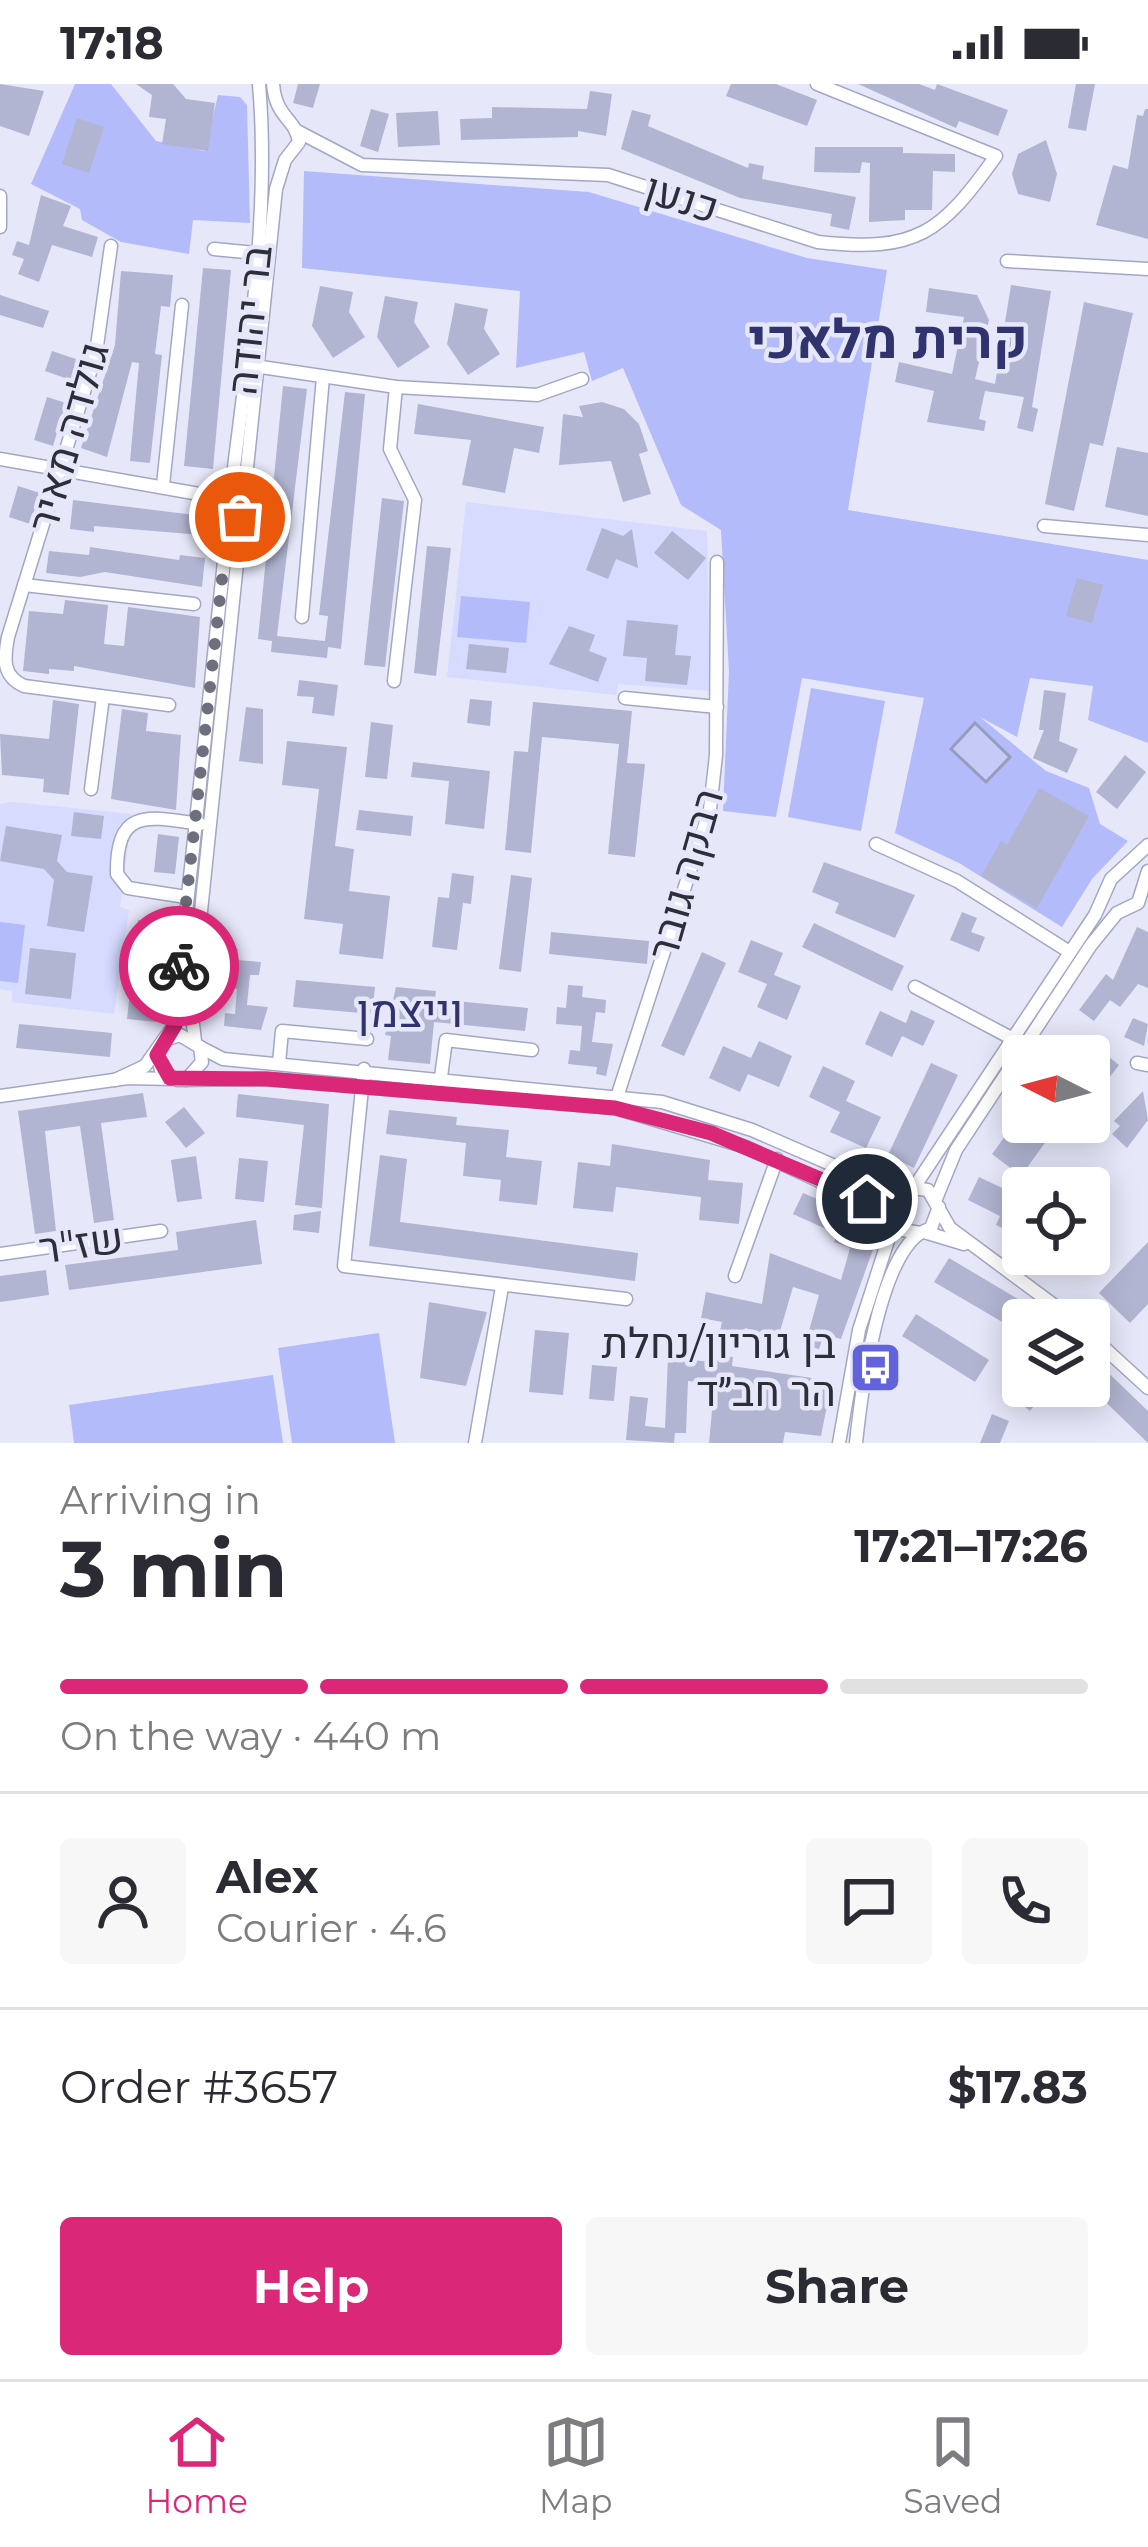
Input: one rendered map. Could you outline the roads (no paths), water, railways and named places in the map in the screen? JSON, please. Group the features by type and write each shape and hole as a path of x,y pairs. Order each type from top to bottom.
{"street":[{"path":"259,84 262,152 290,156 297,131 277,109 273,84"},
{"name":"כנען","path":"297,131 362,165 574,169 608,175 818,242 852,246 889,244 941,226 996,156 817,84"},
{"path":"262,129 272,121 286,121"},
{"name":"כנען","path":"290,156 332,147"},
{"name":"בר יהודה","path":"228,487 256,253 262,152"},
{"name":"בר יהודה","path":"246,494 276,189 290,156"},
{"path":"0,196 0,227"},
{"name":"גולדה מאיר","path":"103,697 24,686 11,680 5,653 96,353 111,246"},
{"path":"214,249 256,253"},
{"path":"1007,261 1148,269"},
{"path":"163,485 182,305"},
{"path":"261,367 396,387 538,395 582,379"},
{"path":"302,616 323,377"},
{"path":"394,681 415,500 390,449 396,387"},
{"path":"0,459 216,497"},
{"path":"181,1080 202,1062 191,1008 246,494 228,487 216,497"},
{"path":"115,1080 157,1055 175,1025 226,543 216,497"},
{"path":"222,516 236,519 244,514"},
{"path":"1044,526 1148,535"},
{"name":"רבקה גובר","path":"616,1101 703,843 715,783 717,562"},
{"path":"24,585 194,604"},
{"path":"91,789 103,697 169,705"},
{"path":"625,698 718,707"},
{"path":"186,897 128,888 117,874 125,827 134,821 196,823 212,829"},
{"path":"876,844 974,890 1068,951"},
{"path":"1021,1035 1106,894 1107,884 1148,845"},
{"path":"1023,1035 1121,910 1143,907 1141,885 1148,871"},
{"path":"1120,874 1132,876 1141,885"},
{"path":"1106,894 1121,910"},
{"path":"915,987 1007,1035"},
{"path":"279,1063 282,1031 367,1039"},
{"path":"165,1040 180,1035 223,1059 440,1077 716,1117 874,1183 911,1187 938,1203 950,1228 1046,1299"},
{"path":"440,1077 446,1040 532,1050"},
{"path":"157,1055 161,1070 181,1080"},
{"path":"839,1443 859,1330 896,1196 911,1187 1002,1063"},
{"path":"856,1443 886,1294 904,1250 935,1222 947,1163 1002,1068"},
{"path":"364,1069 344,1266 626,1299"},
{"path":"0,1096 115,1080 222,1077 616,1101 777,1160 893,1219 908,1233 982,1251"},
{"path":"735,1276 777,1160"},
{"name":"שז\"ר","path":"0,1255 161,1231"},
{"path":"476,1443 502,1287"},
{"path":"1110,1353 1148,1388"}],"place":[{"name":"בן גוריון/נחלת הר חב״ד","path":"875,1367"}],"district":[{"name":"קרית מלאכי","path":"888,339"},
{"name":"וייצמן","path":"410,1010"}]}
